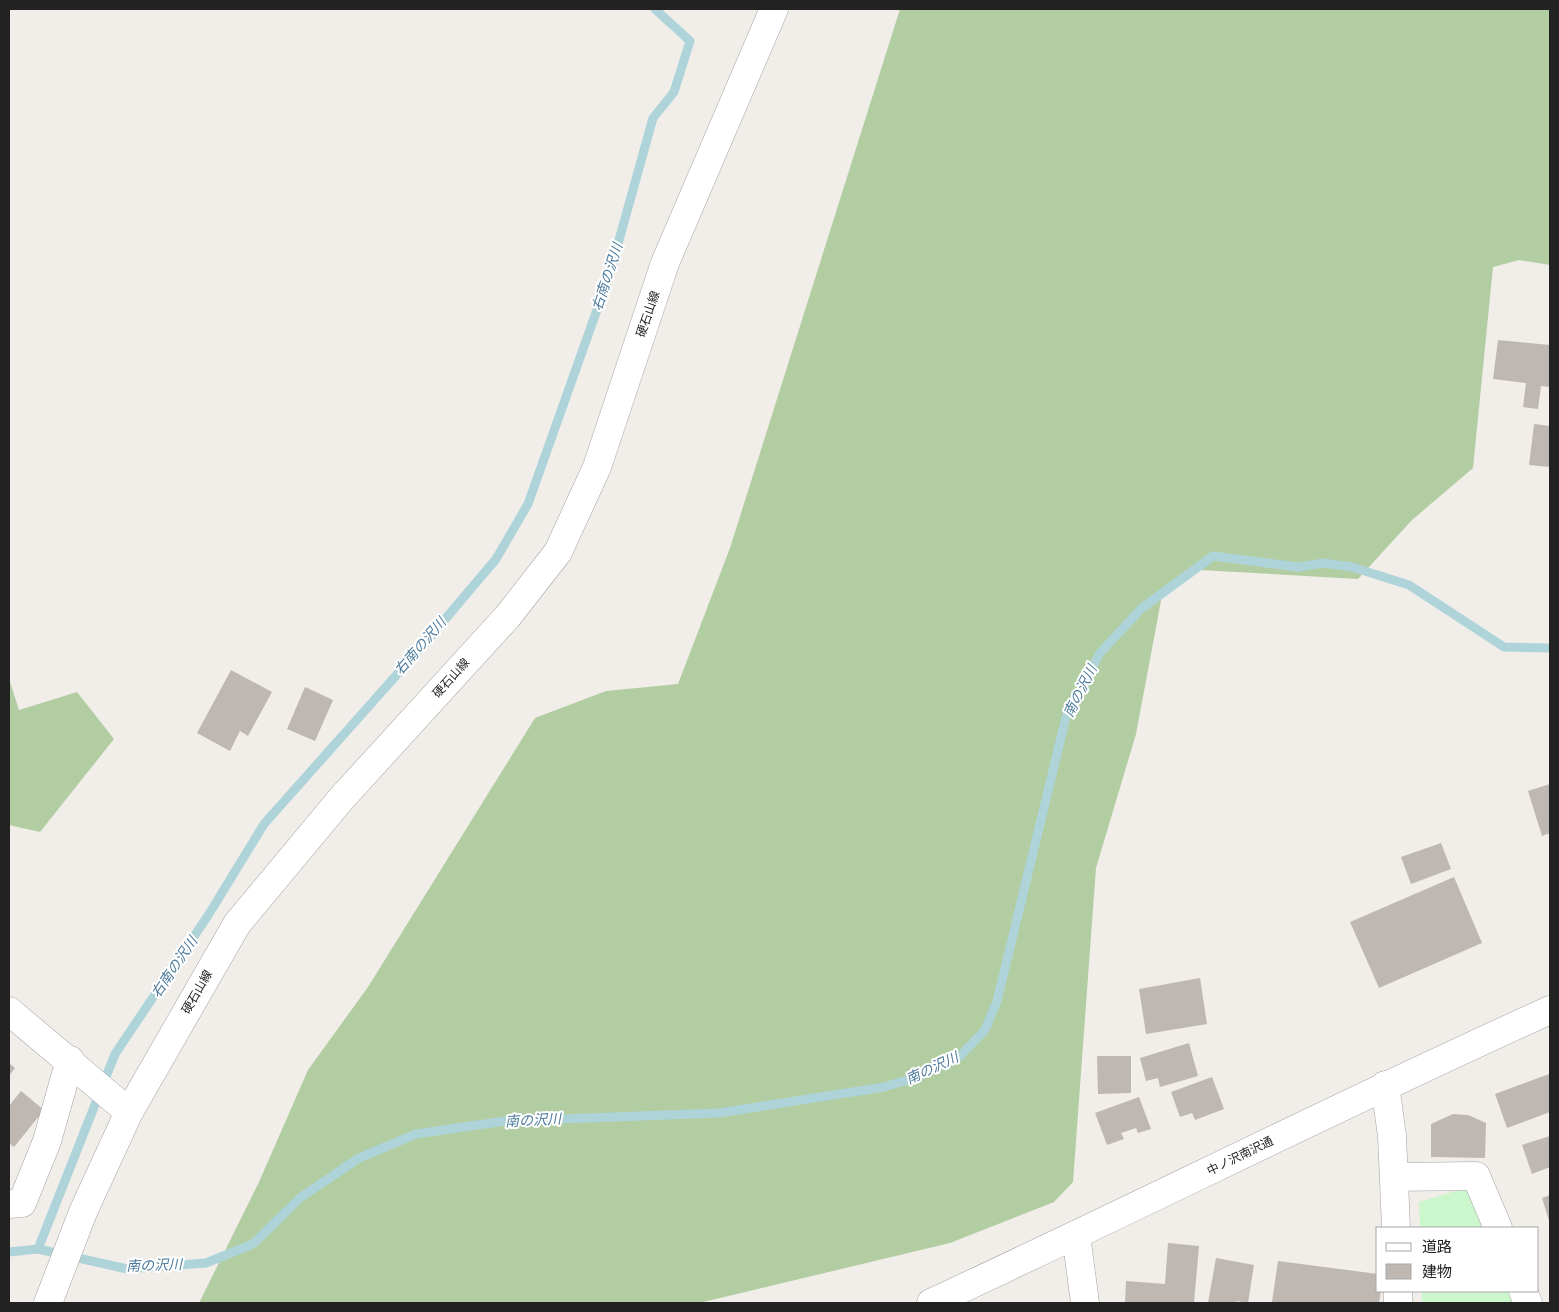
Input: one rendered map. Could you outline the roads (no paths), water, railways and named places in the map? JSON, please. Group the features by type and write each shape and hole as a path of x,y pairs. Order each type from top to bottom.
{"street":[{"name":"硬石山線","path":"51,1296 83,1212 129,1112 237,924 340,800 508,616 558,552 597,467 665,263 774,9"},
{"name":"中ノ沢南沢通","path":"931,1303 1385,1085 1550,1010"},
{"path":"9,1011 70,1060 129,1112"},
{"path":"9,1204 22,1203 47,1141 70,1060"},
{"path":"1385,1085 1392,1136 1396,1227"},
{"path":"1394,1177 1476,1176 1498,1227"},
{"path":"1076,1235 1085,1303"}],"waterway":[{"name":"右南の沢川","path":"38,1249 115,1054 209,914 264,824 425,643 496,559 528,504 609,276 653,118 674,92 690,41 655,9"},
{"name":"南の沢川","path":"9,1252 38,1249 127,1269 206,1263 253,1244 301,1197 359,1158 416,1134 505,1121 719,1113 884,1087 914,1078 959,1057 985,1030 997,1001 1066,717 1100,653 1142,608 1213,556 1298,567 1323,563 1352,567 1409,585 1504,647 1550,648"}]}
